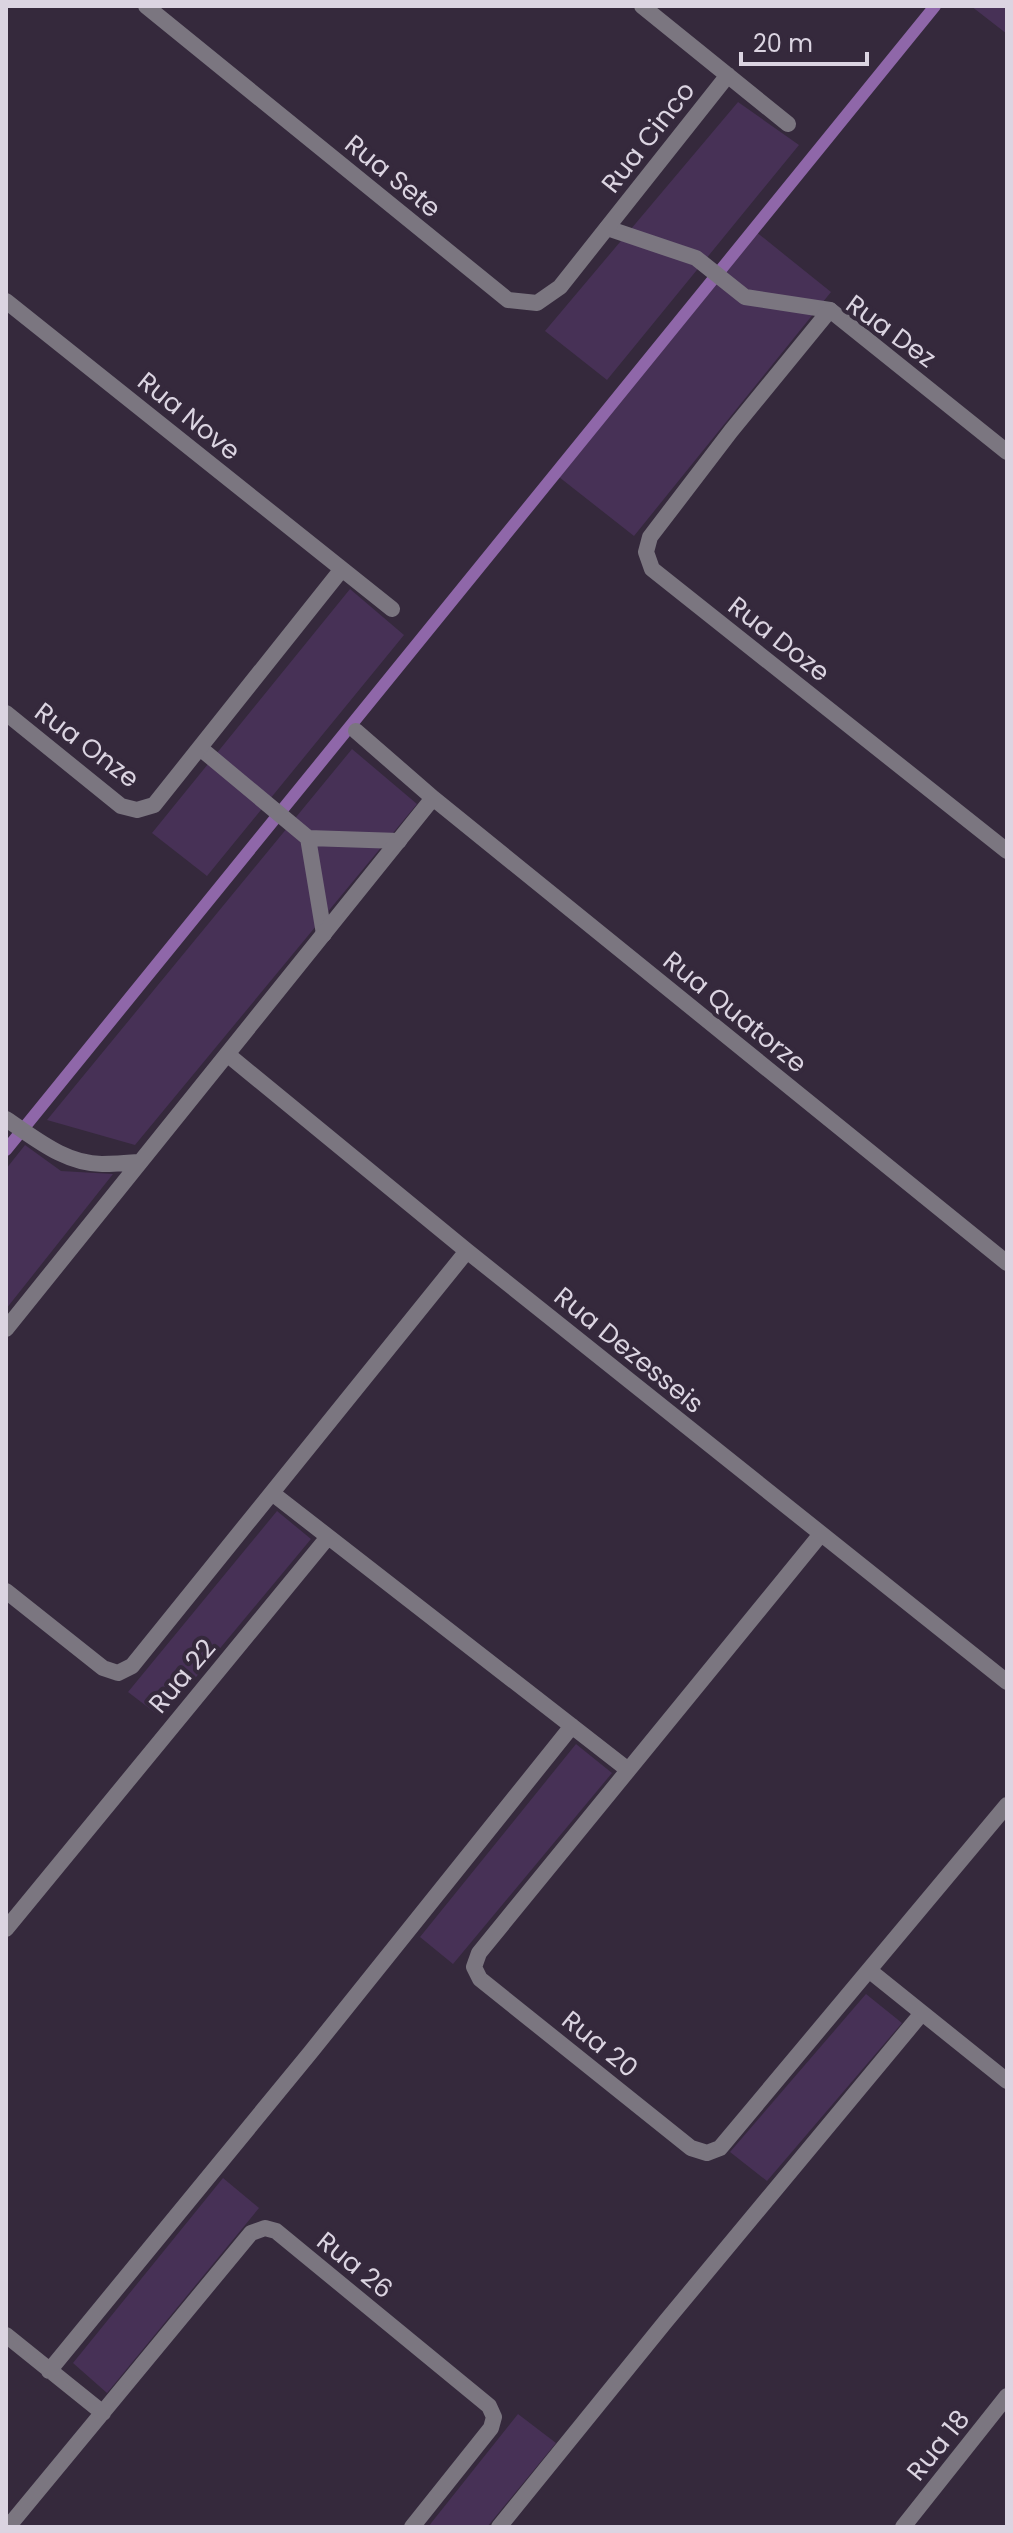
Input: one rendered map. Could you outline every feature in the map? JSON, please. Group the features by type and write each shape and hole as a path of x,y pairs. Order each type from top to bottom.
{"street":[{"name":"Rua Sete","path":"146,6 508,300 537,303 560,287 607,228"},
{"name":"Rua Cinco","path":"642,6 788,124"},
{"name":"Rua Cinco","path":"607,228 728,75"},
{"path":"607,228 696,258 745,297 830,310"},
{"name":"Rua Nove","path":"6,301 392,609"},
{"name":"Rua Dez","path":"731,431 830,310 1007,452"},
{"name":"Rua Doze","path":"731,431 650,537 646,552 652,569 1007,851"},
{"name":"Rua Onze","path":"6,713 121,806 137,810 154,805 342,569"},
{"name":"Rua Quatorze","path":"356,731 433,798 1007,1263"},
{"path":"200,748 303,834 399,841"},
{"path":"6,1329 433,798"},
{"path":"303,834 324,934"},
{"name":"Rua Dezesseis","path":"227,1054 467,1251 1006,1679"},
{"path":"8,1120 37,1141 79,1161 99,1164 139,1162"},
{"name":"Rua 22","path":"6,1591 103,1668 118,1673 132,1666 467,1251"},
{"path":"272,1493 627,1769"},
{"name":"Rua 20","path":"821,1534 479,1953 474,1967 480,1979 691,2148 707,2153 720,2148 1007,1805"},
{"name":"Rua 22","path":"6,1929 328,1537"},
{"path":"49,2371 310,2053 572,1726"},
{"path":"870,1971 1007,2081"},
{"path":"499,2527 922,2013"},
{"name":"Rua 26","path":"8,2527 251,2233 265,2228 276,2231 489,2406 494,2417 491,2428 412,2527"},
{"path":"6,2335 103,2413"},
{"name":"Rua 18","path":"904,2525 1007,2396"}],"shaded area":[{"path":"971,6 1007,6 1007,34"},
{"path":"738,102 799,145 607,380 545,331"},
{"path":"755,231 831,292 634,536 559,477"},
{"path":"350,589 404,635 207,876 152,833"},
{"path":"352,749 417,804 135,1145 47,1120"},
{"path":"25,1145 61,1171 113,1174 6,1309 6,1169"},
{"path":"277,1511 311,1539 162,1718 128,1692"},
{"path":"576,1744 612,1773 453,1964 420,1937"},
{"path":"866,1994 902,2023 767,2181 730,2152"},
{"path":"223,2178 259,2208 107,2393 73,2363"},
{"path":"518,2414 556,2443 487,2527 428,2527"}],"waterway":[{"path":"6,1150 935,6"}]}
